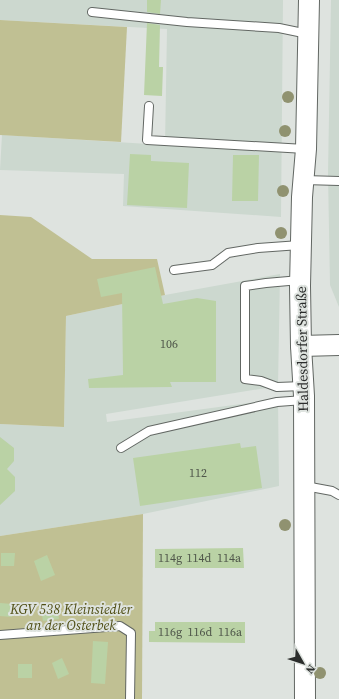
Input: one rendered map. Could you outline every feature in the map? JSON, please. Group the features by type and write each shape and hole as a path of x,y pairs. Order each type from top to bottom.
{"street":[{"name":"Haldesdorfer Straße","path":"305,699 304,393 301,346 300,280 302,197 306,149 309,0"},
{"path":"301,346 339,345"}],"lane":[{"path":"92,12 187,22 272,29 279,28 309,34"},
{"path":"149,106 147,140 306,149"},
{"path":"304,180 339,181"},
{"path":"174,270 212,265 228,253 258,248 301,245"},
{"path":"300,280 245,286 245,379 261,381 277,387 304,393"},
{"path":"121,448 149,431 277,402 304,393"},
{"path":"305,486 332,491 339,495"},
{"path":"0,635 120,626 131,632 130,699"}],"shaded area":[{"path":"0,0 283,0 281,217 123,206 124,174 0,170 2,135 165,145 167,29 0,20"},
{"path":"331,0 339,0 339,307 330,285 328,174"},
{"path":"280,274 278,386 106,414 107,422 278,399 279,486 143,514 0,536 0,424 64,427 66,316 165,295"}],"green space":[{"path":"0,20 127,27 121,142 0,135"},
{"path":"0,215 31,217 92,259 157,259 165,295 66,316 64,427 0,424"},
{"name":"KGV 538 Kleinsiedler an der Osterbek","path":"143,514 142,699 0,699 0,536"}],"building":[{"path":"147,0 161,0 160,14 147,12"},
{"path":"147,23 160,25 159,67 163,67 162,96 144,95"},
{"path":"130,154 151,155 151,161 189,163 187,208 127,205"},
{"path":"233,155 259,155 258,201 232,201"},
{"path":"155,267 163,304 197,298 216,301 216,382 170,382 172,387 89,388 88,379 123,375 122,293 101,297 97,279"},
{"path":"0,437 14,448 14,461 7,469 15,477 15,491 0,505"},
{"path":"240,443 241,448 256,446 262,488 140,506 133,458"},
{"path":"243,548 244,568 155,568 155,549"},
{"path":"1,553 15,553 14,566 1,566"},
{"path":"47,555 55,575 41,581 34,561"},
{"path":"0,603 12,604 12,617 0,616"},
{"path":"57,607 59,619 43,621 41,609"},
{"path":"155,622 245,622 245,643 149,642 149,631 155,631"},
{"path":"93,641 108,642 105,684 91,683"},
{"path":"62,658 69,674 58,679 52,663"},
{"path":"18,664 32,664 32,678 18,678"}]}
